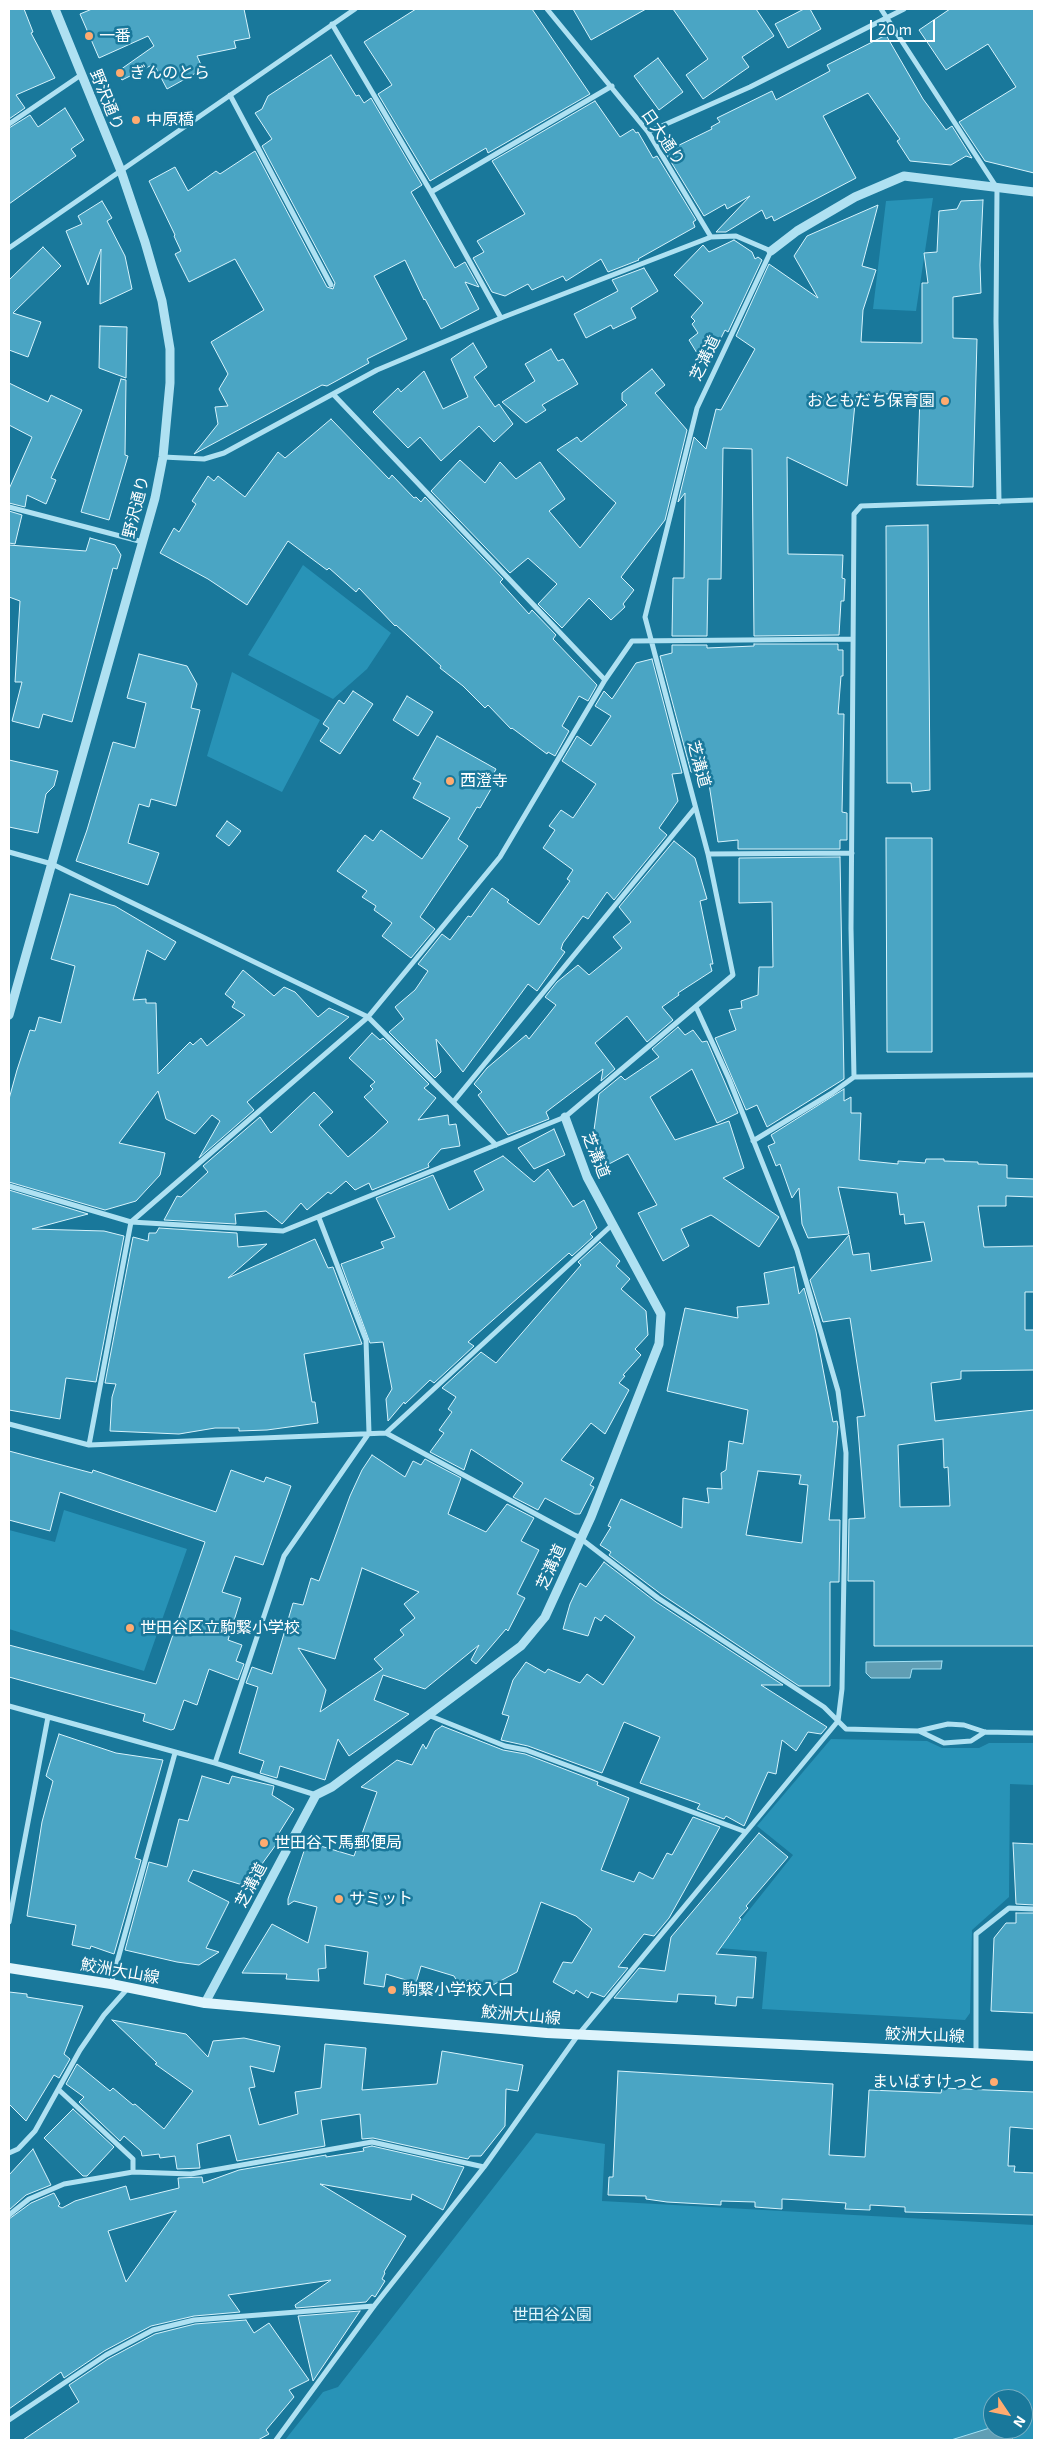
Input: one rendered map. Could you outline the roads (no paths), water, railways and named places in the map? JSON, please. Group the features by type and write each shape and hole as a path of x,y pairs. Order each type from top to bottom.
{"main road":[{"name":"鮫洲大山線","path":"9,1968 129,1987 205,2003 578,2035 1034,2056"}],"street":[{"name":"野沢通り","path":"9,1015 143,542 163,457 170,383 170,349 162,301 145,242 121,171 55,9"},
{"path":"9,248 354,9"},
{"name":"日大通り","path":"547,9 648,132 711,237"},
{"path":"881,9 998,188 996,322 1000,502"},
{"path":"648,132 750,87 888,19 904,9"},
{"path":"332,24 431,192 501,318"},
{"path":"9,124 81,75"},
{"path":"431,192 612,86"},
{"path":"230,94 331,285"},
{"path":"163,457 204,459 224,453 377,370 501,318 711,237 736,236 771,251 797,231 855,197 904,176 1034,192"},
{"name":"芝溝道","path":"205,2003 316,1795 332,1787 521,1646 545,1617 591,1517 659,1344 661,1314 587,1177 565,1117 734,975 708,854 645,617 696,408 771,251"},
{"path":"332,394 605,680"},
{"path":"854,1076 852,853 854,514 861,506 1034,500"},
{"path":"9,507 143,542"},
{"path":"89,1445 131,1222 368,1017 500,857 605,680 632,641 853,639"},
{"path":"454,1101 695,808"},
{"path":"9,852 52,864 368,1017 496,1145"},
{"path":"708,854 852,853"},
{"path":"276,2440 374,2306 484,2167 578,2035 838,1720 842,1689 846,1453 838,1392 797,1250 696,1007"},
{"path":"753,1141 832,1093 854,1076 1034,1075"},
{"path":"9,1186 131,1222 283,1231 565,1117"},
{"path":"215,1764 284,1556 370,1433 366,1340 319,1218"},
{"path":"386,1433 613,1224"},
{"path":"9,1424 89,1445 327,1437 386,1433 580,1538 658,1598 824,1707 846,1729 918,1731 956,1724 986,1732 1034,1733"},
{"path":"9,1706 215,1764 316,1795"},
{"path":"428,1715 505,1746 526,1750 746,1832"},
{"path":"9,1922 48,1717"},
{"path":"918,1731 944,1743 972,1741 986,1732"},
{"path":"111,1984 176,1753"},
{"path":"976,2052 976,1934 1008,1908 1034,1908"},
{"path":"9,2153 18,2149 35,2131 80,2050 104,2015 129,1987"},
{"path":"59,2090 133,2159 133,2172"},
{"path":"9,2215 28,2199 64,2184 133,2172 191,2174 372,2142 484,2167"},
{"path":"9,2420 106,2355 153,2330 194,2320 374,2306"}],"place":[{"name":"一番","path":"89,36"},
{"name":"ぎんのとら","path":"120,73"},
{"name":"中原橋","path":"136,120"},
{"name":"おともだち保育園","path":"945,401"},
{"name":"西澄寺","path":"450,781"},
{"name":"世田谷区立駒繋小学校","path":"130,1628"},
{"name":"世田谷下馬郵便局","path":"264,1843"},
{"name":"サミット","path":"339,1899"},
{"name":"駒繋小学校入口","path":"392,1990"},
{"name":"まいばすけっと","path":"994,2082"}],"park label":[{"name":"世田谷公園","path":"552,2315"}]}
